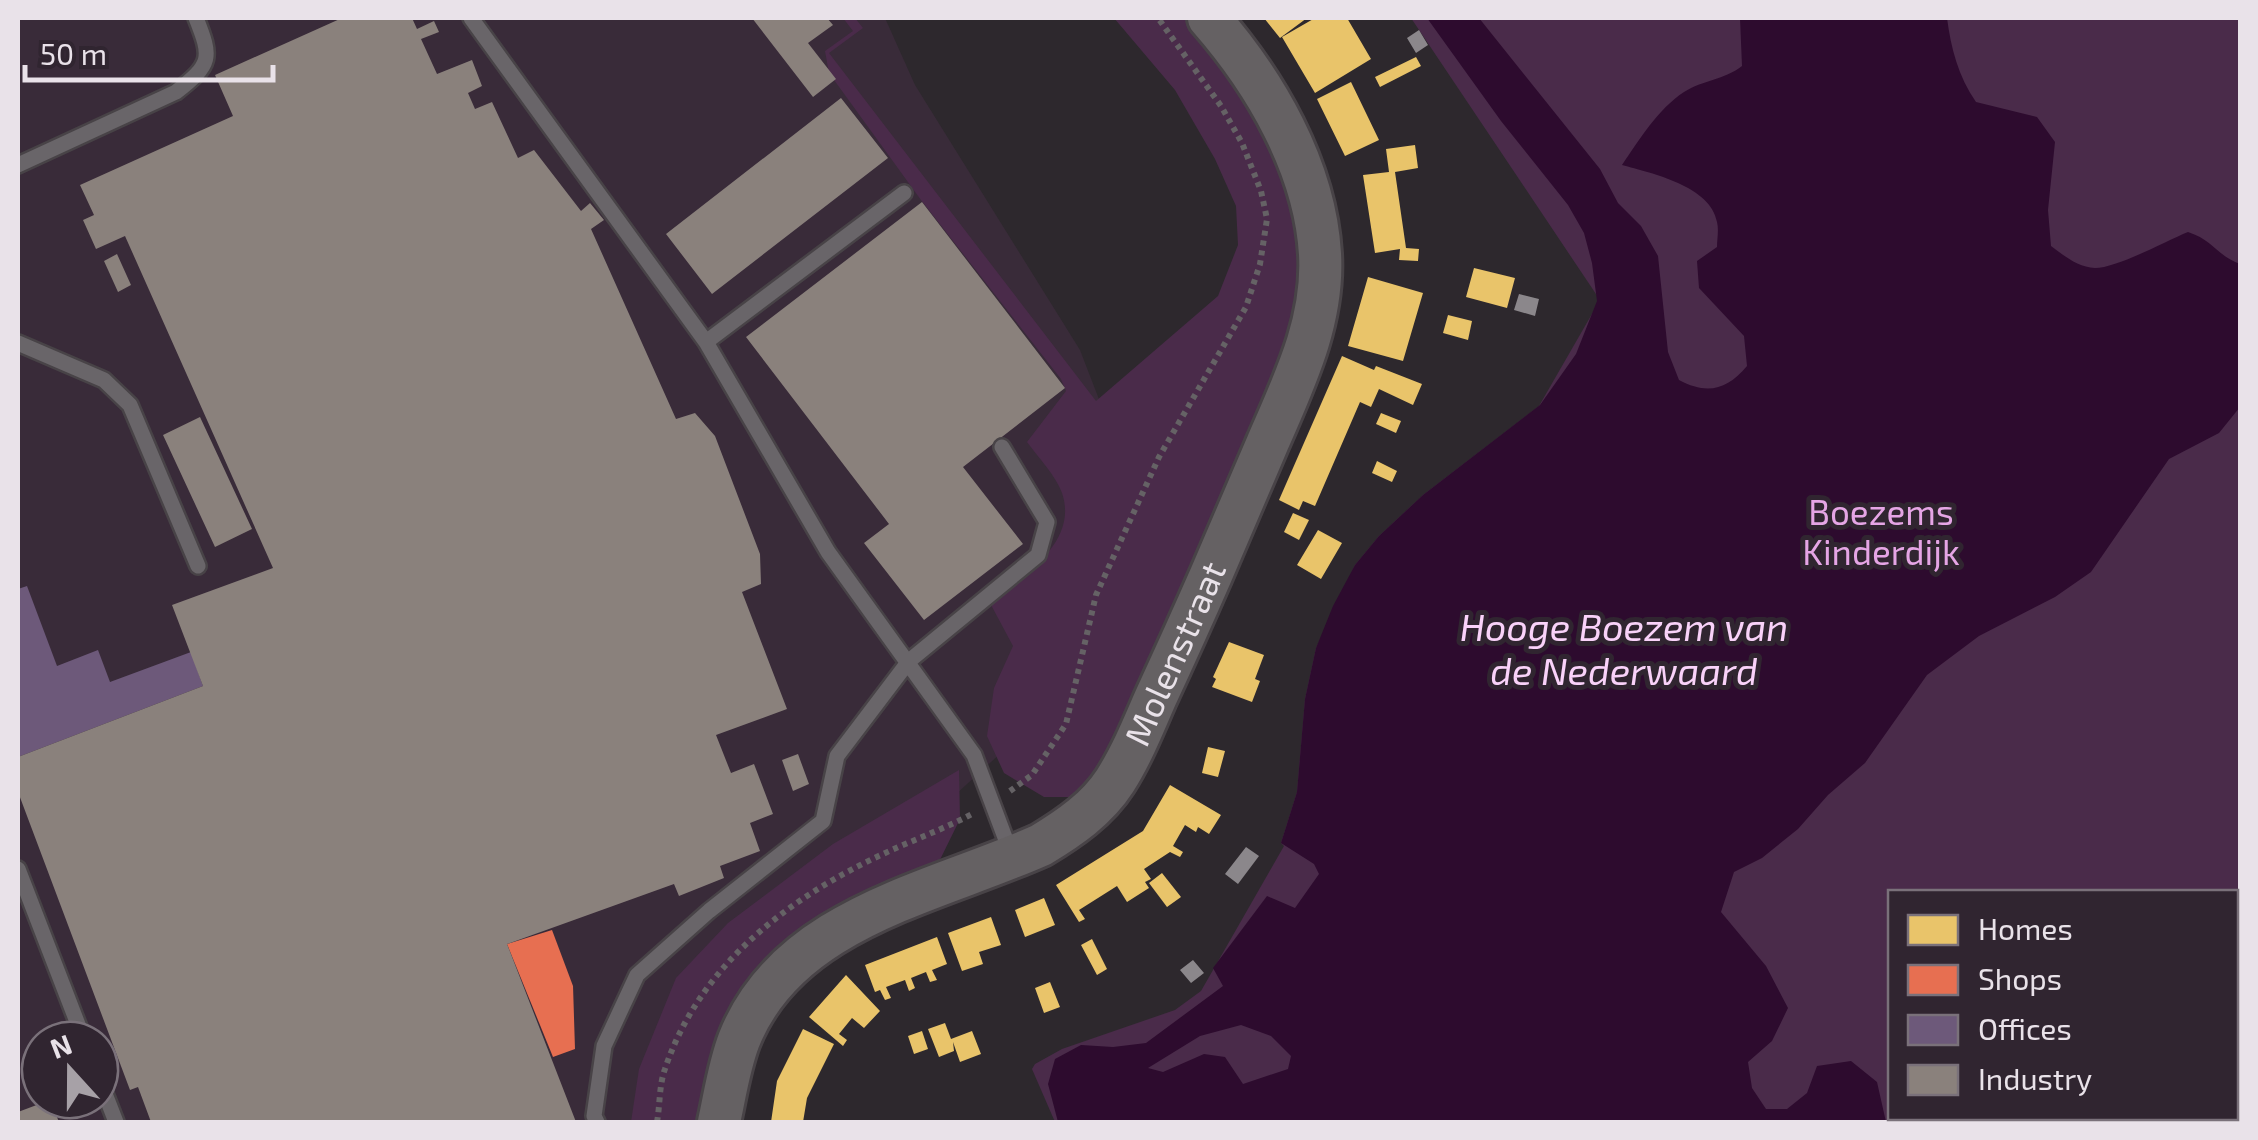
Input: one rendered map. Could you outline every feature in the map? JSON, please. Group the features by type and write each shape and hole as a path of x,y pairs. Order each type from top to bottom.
{"street":[{"name":"Molenstraat","path":"719,1122 739,1040 755,1008 792,962 847,925 1013,858 1068,828 1096,805 1114,782 1138,738 1306,352 1314,318 1320,254 1313,204 1296,155 1271,105 1235,48 1209,18"}],"lane":[{"path":"18,164 176,92 195,77 210,51 196,18"},
{"path":"471,18 706,342 828,552 974,755 1013,858"},
{"path":"706,342 904,193"},
{"path":"18,343 104,380 130,405 198,566"},
{"path":"596,1122 604,1046 636,976 709,910 822,821 837,756 909,661 1038,556 1046,522 1002,447"},
{"path":"18,870 76,1020"}],"path":[{"name":"Molenstraat","path":"658,1122 664,1071 697,1001 731,956 785,909 881,855 992,804 1032,775 1066,724 1096,595 1159,457 1246,307 1260,264 1267,219 1261,191 1242,143 1221,106 1158,18"}],"shaded area":[{"path":"18,18 885,18 915,85 1080,350 1139,503 1039,718 700,1029 697,1122 18,1122"}],"green space":[{"path":"843,18 855,18 863,28 829,53 1096,401 1218,296 1238,245 1236,206 1215,159 1175,90 1114,18 1201,18 1289,157 1305,303 1153,685 1082,797 1044,797 1004,773 987,736 994,688 1013,646 990,603 1044,557 1062,528 1062,493 1027,442 1066,391 1061,379 921,200 829,73 825,51 853,31"},
{"name":"Hooge Boezem van de Nederwaard","path":"1411,18 2240,18 2240,1122 1055,1122 1032,1069 1035,1064 1062,1049 1175,1010 1201,991 1284,846 1281,843 1297,792 1305,699 1316,648 1355,565 1423,495 1539,406 1600,300"},
{"path":"959,770 960,819 931,878 827,924 704,1122 631,1122 639,1069 676,978 728,923 833,844"}],"water":[{"name":"Hooge Boezem van de Nederwaard","path":"1427,18 1479,18 1600,169 1618,203 1641,226 1658,256 1668,352 1679,380 1699,388 1716,388 1747,366 1744,336 1699,288 1697,261 1717,247 1718,225 1712,210 1704,199 1678,183 1622,165 1675,99 1742,66 1740,18 1947,18 1956,62 1976,102 2037,117 2055,142 2048,210 2051,246 2077,263 2095,268 2128,259 2188,232 2240,264 2240,407 2219,433 2169,459 2091,572 2055,597 1979,636 1927,675 1865,763 1828,795 1798,829 1762,858 1734,872 1721,912 1766,966 1788,1008 1772,1041 1748,1062 1752,1088 1766,1109 1787,1109 1807,1093 1817,1066 1851,1061 1877,1082 1886,1122 1058,1122 1048,1084 1055,1059 1081,1045 1146,1043 1223,986 1213,968 1267,896 1295,908 1319,874 1314,864 1281,843 1297,792 1305,699 1316,648 1333,606 1355,565 1379,536 1423,495 1540,405 1576,354 1597,301 1584,233 1568,205","holes":["1241,1025 1271,1036 1291,1056 1288,1069 1243,1084 1225,1057 1204,1054 1163,1072 1148,1068 1200,1036"]}],"building: Homes":[{"path":"1264,18 1307,18 1280,38"},
{"path":"1315,18 1347,18 1371,59 1315,93 1282,37"},
{"path":"1416,57 1421,66 1380,87 1375,77"},
{"path":"1351,82 1379,140 1345,156 1317,99"},
{"path":"1415,145 1418,168 1395,172 1406,248 1419,249 1418,261 1399,260 1400,249 1375,253 1363,175 1389,172 1386,149"},
{"path":"1474,268 1515,278 1507,308 1466,297"},
{"path":"1368,277 1423,293 1403,361 1348,346"},
{"path":"1448,315 1472,321 1468,340 1443,333"},
{"path":"1342,356 1422,384 1413,405 1379,389 1371,407 1360,402 1315,506 1303,501 1299,510 1279,500"},
{"path":"1381,413 1401,421 1396,433 1376,424"},
{"path":"1377,461 1397,471 1392,482 1372,473"},
{"path":"1293,513 1309,520 1299,540 1284,532"},
{"path":"1318,530 1342,543 1321,579 1297,565"},
{"path":"1229,642 1264,655 1252,702 1212,687"},
{"path":"1208,747 1225,751 1218,777 1202,773"},
{"path":"1170,785 1221,815 1209,834 1185,825 1173,846 1183,852 1180,857 1170,852 1144,869 1151,879 1145,882 1149,888 1127,902 1117,886 1079,910 1085,919 1079,922 1056,885 1143,831"},
{"path":"1162,873 1181,897 1167,907 1149,883"},
{"path":"1044,898 1055,925 1025,937 1015,910"},
{"path":"991,917 1001,945 979,952 983,964 962,971 948,933"},
{"path":"937,937 947,964 932,970 937,980 930,982 926,972 911,978 915,988 909,991 905,980 886,987 891,998 885,1000 880,990 875,992 865,965"},
{"path":"1092,939 1107,969 1097,975 1081,945"},
{"path":"846,975 880,1011 864,1028 852,1018 839,1034 847,1040 843,1046 809,1017"},
{"path":"1050,982 1060,1007 1044,1013 1035,988"},
{"path":"945,1023 951,1039 972,1031 981,1054 960,1062 953,1042 954,1051 939,1057 928,1029"},
{"path":"803,1029 834,1044 807,1098 803,1122 771,1122 777,1081"},
{"path":"922,1031 928,1049 914,1054 908,1036"}],"building: Shops":[{"path":"552,930 573,986 575,1049 553,1057 507,944"}],"building: Offices":[{"path":"27,586 57,666 98,650 110,682 191,652 203,686 18,757 18,589"}],"building: Industry":[{"path":"342,18 412,18 417,29 434,21 439,32 421,39 437,74 472,60 482,86 468,93 475,109 492,102 518,158 534,150 581,211 590,203 604,220 591,229 676,419 695,413 715,436 760,554 761,584 742,592 787,709 716,735 731,773 754,764 773,814 750,823 760,851 720,866 724,878 679,896 674,884 507,944 576,1122 151,1122 138,1087 130,1090 120,1063 120,1020 104,1020 18,792 18,757 203,686 172,605 273,568 125,236 96,249 83,220 94,215 80,185 233,116 215,75"},
{"path":"752,18 827,18 833,25 808,43 836,79 813,97"},
{"path":"841,98 888,158 712,294 666,234"},
{"path":"922,202 1065,388 963,467 1023,544 924,620 864,543 889,524 746,337"},
{"path":"117,254 131,285 118,292 104,261"},
{"path":"200,417 252,529 215,547 163,435"},
{"path":"798,754 809,784 793,791 782,760"},
{"path":"18,1112 20,1120 59,1122 18,1122"}],"building: Other":[{"path":"1419,30 1428,45 1416,53 1407,38"},
{"path":"1519,294 1539,299 1535,316 1514,310"},
{"path":"1246,847 1259,856 1238,884 1225,874"},
{"path":"1193,960 1204,973 1191,983 1180,970"}],"park label":[{"name":"Boezems Kinderdijk","path":"1881,533"}]}
